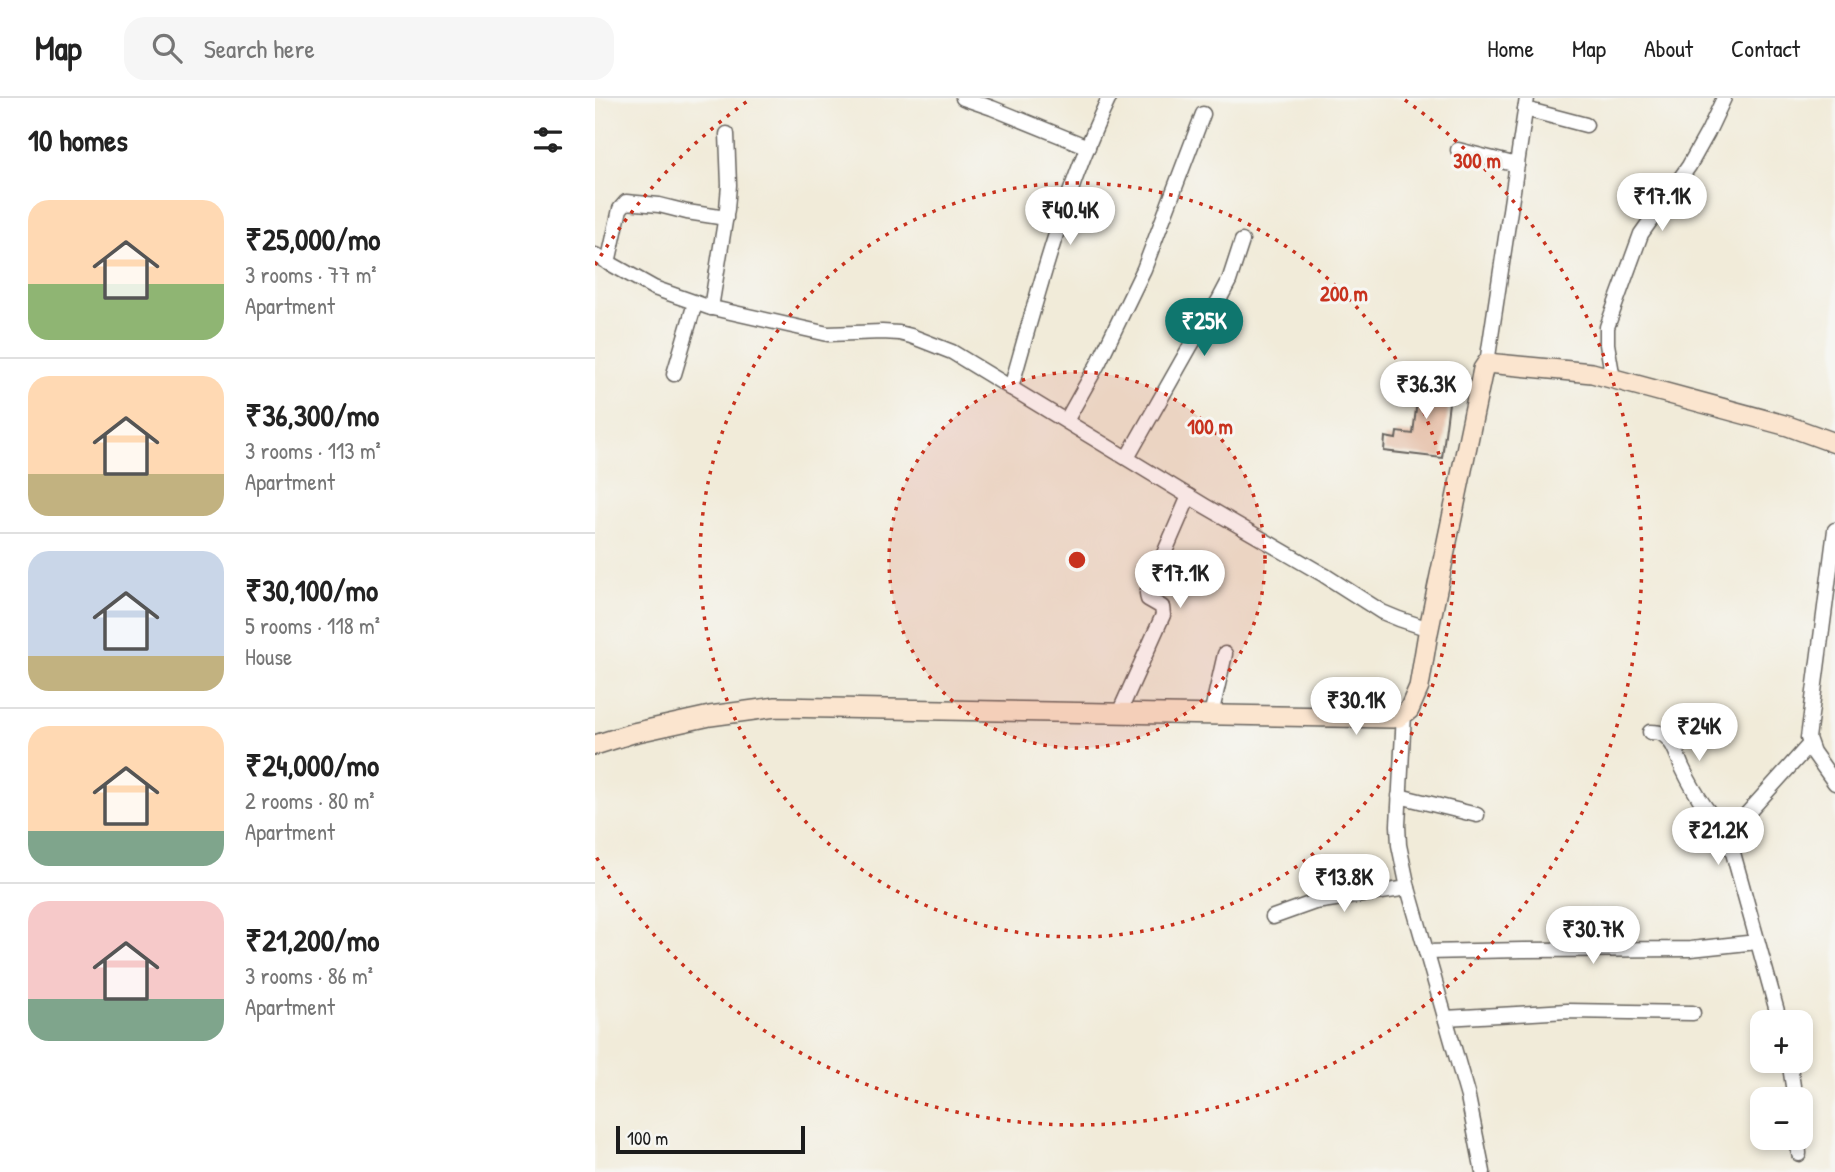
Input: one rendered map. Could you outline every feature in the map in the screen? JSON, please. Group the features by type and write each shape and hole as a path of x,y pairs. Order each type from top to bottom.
{"main road":[{"path":"595,745 633,733 711,716 776,707 1392,718 1409,710 1419,687 1483,369 1487,363 1592,373 1788,426 1835,443"}],"street":[{"path":"963,98 1088,148"},
{"path":"1011,388 1049,253 1109,98"},
{"path":"1613,379 1607,327 1641,234 1689,166 1724,98"},
{"path":"1487,363 1526,103 1586,125"},
{"path":"1066,421 1134,292 1203,114"},
{"path":"711,308 726,218 729,185 727,134"},
{"path":"1458,150 1517,165"},
{"path":"726,218 659,205 626,202 620,209 602,259 654,288 711,308 828,334 881,332 911,336 952,352 1383,612 1429,629"},
{"path":"1127,458 1219,300 1229,281 1242,241"},
{"path":"674,374 695,303"},
{"path":"1119,713 1163,615 1162,607 1148,598 1147,593 1189,496"},
{"path":"1835,530 1808,732 1809,745 1835,783"},
{"path":"1210,715 1225,653"},
{"path":"1404,714 1399,845 1408,888 1468,1097 1483,1172"},
{"path":"1650,732 1663,733 1672,743 1683,770 1708,813 1730,836 1777,1010"},
{"path":"1730,836 1809,745"},
{"path":"1399,796 1477,816"},
{"path":"1273,917 1315,902 1408,888"},
{"path":"1426,952 1691,949 1757,942"},
{"path":"1445,1018 1567,1011 1693,1013"},
{"path":"1800,1150 1800,1154"}],"building":[{"path":"1420,375 1452,379 1442,458 1384,451 1385,437 1396,439 1397,432 1413,434"}]}
